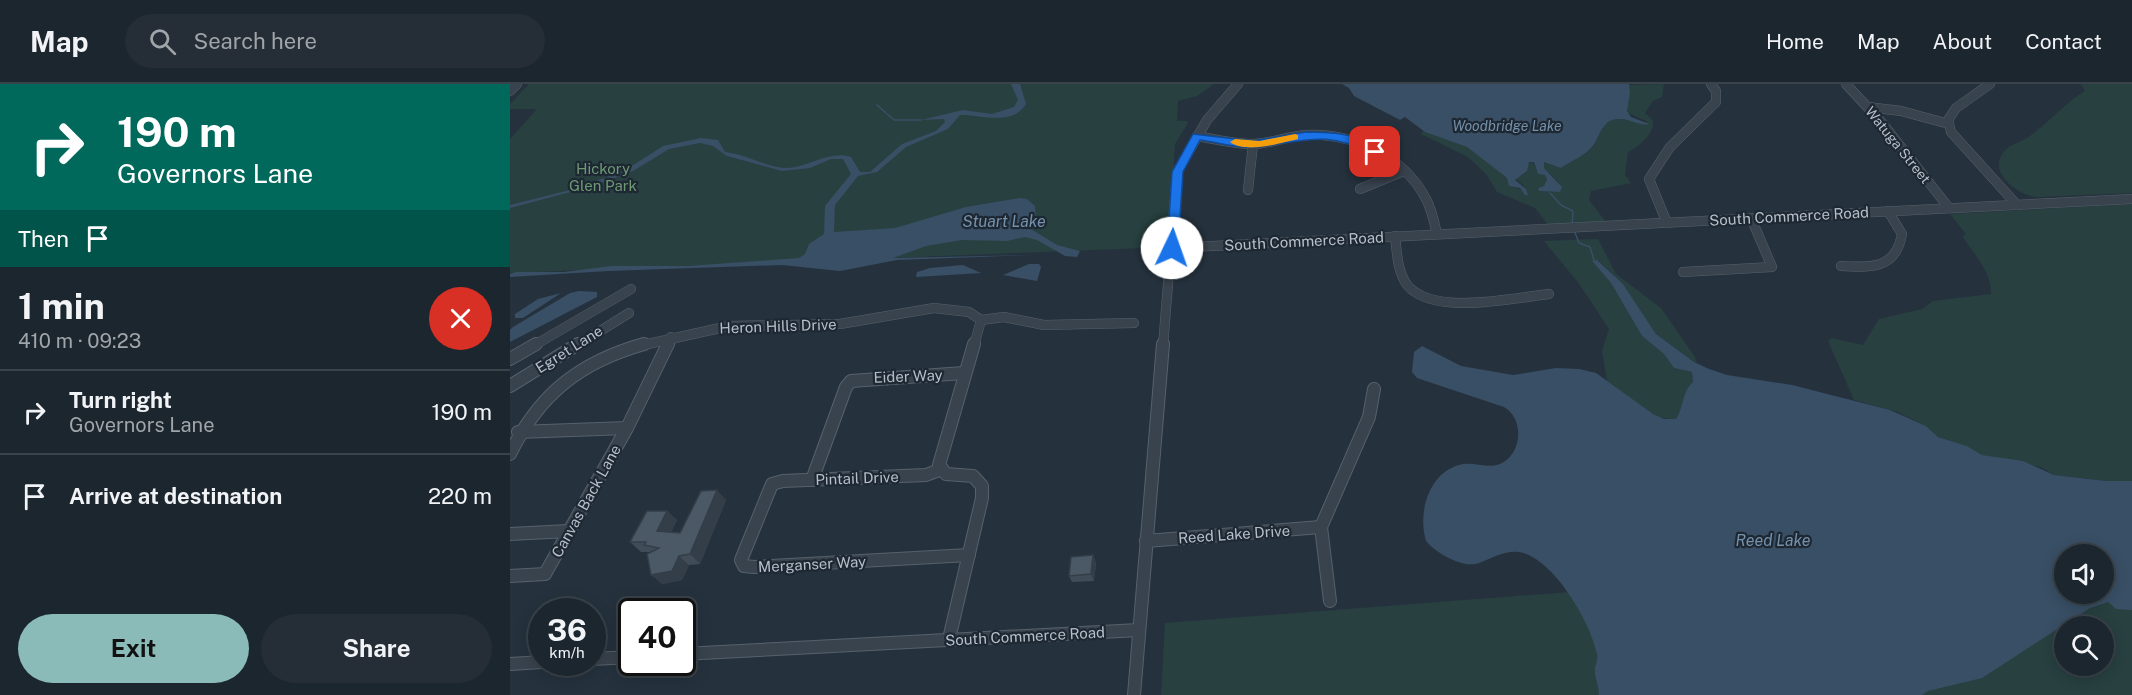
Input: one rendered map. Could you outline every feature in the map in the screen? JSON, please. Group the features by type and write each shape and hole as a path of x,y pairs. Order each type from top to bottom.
{"street":[{"path":"510,91 517,84"},
{"path":"1134,695 1177,172 1197,136 1219,105 1238,84"},
{"path":"1667,222 1649,179 1656,163 1716,102 1716,91 1711,84"},
{"name":"Watuga Street","path":"1846,84 1868,107 1949,208"},
{"path":"1990,84 1956,108 1949,124 1951,132 2017,205"},
{"path":"1868,107 1901,111 1949,124"},
{"path":"1197,136 1253,144 1306,135 1342,136 1364,144 1404,171 1425,198 1437,234"},
{"path":"1248,190 1253,144"},
{"path":"1360,189 1404,171"},
{"name":"South Commerce Road","path":"1172,248 2132,199"},
{"path":"1841,266 1871,267 1886,263 1896,256 1902,234 1888,211"},
{"path":"1683,272 1772,267 1751,218"},
{"path":"1395,237 1407,285 1422,297 1455,303 1549,294"},
{"path":"510,359 631,289"},
{"name":"Heron Hills Drive","path":"510,454 518,432 542,400 587,366 638,344 733,325 842,324 909,311 966,309 980,322"},
{"name":"Egret Lane","path":"510,386 629,313"},
{"path":"949,639 982,498 982,486 973,476 956,477 939,465 980,322 1004,317 1044,325 1134,323"},
{"name":"Canvas Back Lane","path":"510,576 545,574 627,428 671,337"},
{"name":"Eider Way","path":"812,480 846,387 852,381 964,373"},
{"path":"1330,601 1321,527 1369,417 1374,389"},
{"path":"518,432 627,428"},
{"name":"Pintail Drive","path":"772,484 926,475 942,469"},
{"name":"Merganser Way","path":"772,484 744,547 741,560 744,566 969,555"},
{"name":"Reed Lake Drive","path":"1146,541 1321,527"},
{"path":"510,534 569,531"},
{"name":"South Commerce Road","path":"696,653 1139,630"},
{"path":"510,664 528,663"}],"green space":[{"name":"Hickory Glen Park","path":"529,84 1214,84 1197,96 1178,101 1177,121 1188,123 1175,144 1169,247 510,273 510,139 537,109 510,109 510,104"},
{"path":"1664,84 1662,97 1653,101 1645,113 1653,121 1649,135 1628,152 1625,175 1631,183 1591,191 1589,200 1606,222 1548,225 1535,208 1497,192 1486,174 1468,157 1421,134 1423,131 1467,147 1507,178 1513,187 1522,190 1524,186 1515,178 1523,175 1528,163 1533,162 1538,174 1545,175 1547,179 1544,186 1538,188 1539,191 1560,192 1559,183 1544,168 1544,162 1562,168 1570,163 1593,147 1603,128 1611,120 1648,122 1628,113 1628,85"},
{"path":"2081,84 2132,84 2132,193 2035,197 2015,188 2003,177 1999,163 2001,156 2006,149 2027,138 2085,91"},
{"path":"2132,204 2132,481 2106,481 2054,475 2041,467 1982,455 1967,446 1938,437 1926,426 1898,412 1854,400 1828,341 1832,338 1863,345 1879,319 1922,309 1933,301 1991,294 1989,278 1982,264 1963,237 1966,234 1950,214"},
{"path":"1598,239 1616,274 1661,308 1695,357 1697,364 1656,334 1623,284 1599,261 1592,261 1611,283 1642,336 1664,354 1674,368 1692,372 1693,383 1676,419 1666,419 1647,412 1607,381 1602,351 1609,329 1580,285 1544,241"},
{"path":"2132,549 2132,695 1161,695 1165,623 2054,555 2054,604 2114,604 2114,550"}],"water":[{"name":"Stuart Lake","path":"1011,84 1020,84 1026,104 1020,111 1013,115 995,118 960,115 948,129 906,147 877,172 858,176 835,205 834,232 895,228 966,207 1020,198 1027,199 1035,206 1036,218 1031,229 1057,245 1080,251 1077,257 1065,256 1037,240 1025,237 1007,241 962,240 926,246 893,258 1034,255 897,260 840,271 782,265 510,277 510,274 516,272 564,272 611,266 688,266 799,258 805,254 809,244 824,234 825,206 851,174 843,159 831,159 810,168 782,171 727,156 713,146 700,143 669,149 633,171 593,186 510,208 510,205 570,190 624,171 663,146 701,138 718,140 725,152 780,167 796,167 827,157 843,155 851,157 860,172 870,172 902,144 936,131 945,122 944,119 921,120 963,110 992,114 1014,107 1018,100"},
{"name":"Woodbridge Lake","path":"1342,84 1629,84 1627,111 1631,117 1649,124 1623,119 1612,120 1603,127 1593,146 1582,156 1561,168 1544,162 1544,168 1562,187 1560,192 1539,191 1538,188 1544,186 1547,179 1545,175 1538,174 1534,162 1529,162 1527,171 1515,180 1526,189 1528,195 1525,195 1520,188 1509,186 1507,178 1467,147 1425,132 1405,117 1400,120 1354,96 1349,88"},
{"name":"Reed Lake","path":"1597,260 1623,284 1656,334 1694,362 1709,369 1727,375 1792,385 1890,410 1926,426 1938,437 1967,446 1982,455 2023,461 2054,475 2106,481 2132,481 2132,610 2116,609 2110,604 2114,604 2114,544 2054,544 2054,604 2102,604 2078,616 2054,616 2054,631 1982,678 1928,691 1922,695 1599,695 1595,671 1597,654 1587,626 1568,593 1545,566 1519,552 1509,552 1479,563 1465,564 1443,555 1426,541 1423,517 1434,483 1442,474 1463,464 1491,466 1500,464 1513,453 1518,428 1511,413 1504,407 1417,378 1412,372 1414,352 1422,346 1461,366 1513,375 1556,368 1579,369 1596,373 1653,414 1664,419 1676,419 1687,390 1693,382 1692,372 1674,368 1664,354 1642,336 1611,283 1592,261"},
{"path":"1029,264 1039,264 1041,267 1037,281 1003,275"},
{"path":"963,265 981,273 916,277 917,272 930,268"},
{"path":"597,292 597,297 510,342 510,330 513,327 570,293"},
{"path":"561,293 523,318 515,318 515,314 538,299"}],"building":[{"path":"717,490 690,554 679,556 672,571 651,575 647,554 659,548 644,545 646,542 630,542 647,511 667,511 657,531 680,533 701,491"},
{"path":"1093,555 1091,574 1069,576 1071,557"}],"waterway":[{"path":"877,105 894,120 921,120"},
{"path":"1550,193 1561,205 1573,211 1572,225"},
{"path":"1574,230 1579,243 1590,247 1594,260"}],"slow traffic":[{"path":"1235,142 1260,144 1295,137"}],"route":[{"path":"1172,248 1174,189 1177,172 1197,136 1253,144 1306,135 1333,135 1364,144 1375,152"}]}
